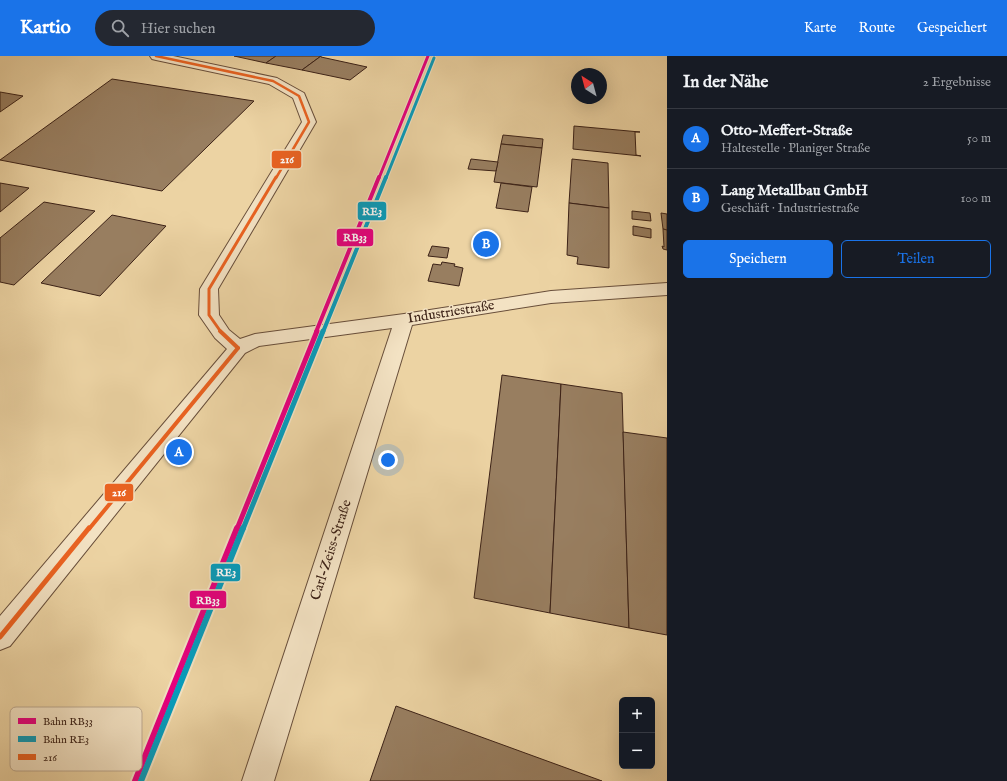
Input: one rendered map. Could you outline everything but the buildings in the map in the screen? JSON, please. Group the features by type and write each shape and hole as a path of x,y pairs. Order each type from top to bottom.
{"street":[{"path":"0,637 238,348 222,334 209,315 208,289 309,122 299,96 273,81 156,56"},
{"name":"Industriestraße","path":"238,348 255,340 404,320 551,297 667,289"},
{"name":"Carl-Zeiss-Straße","path":"258,781 404,320"}],"rail line":[{"name":"RB33","path":"142,764 428,56"},
{"name":"RE3","path":"141,781 434,58"},
{"name":"RB33","path":"135,781 139,771"}],"transit line":[{"name":"216","path":"156,56 273,81 299,96 309,122 209,289 209,315 222,334 238,348"},
{"name":"216","path":"0,637 238,348"}],"place":[{"name":"Lang Metallbau GmbH","path":"486,244"},
{"name":"Otto-Meffert-Straße","path":"179,452"}]}
